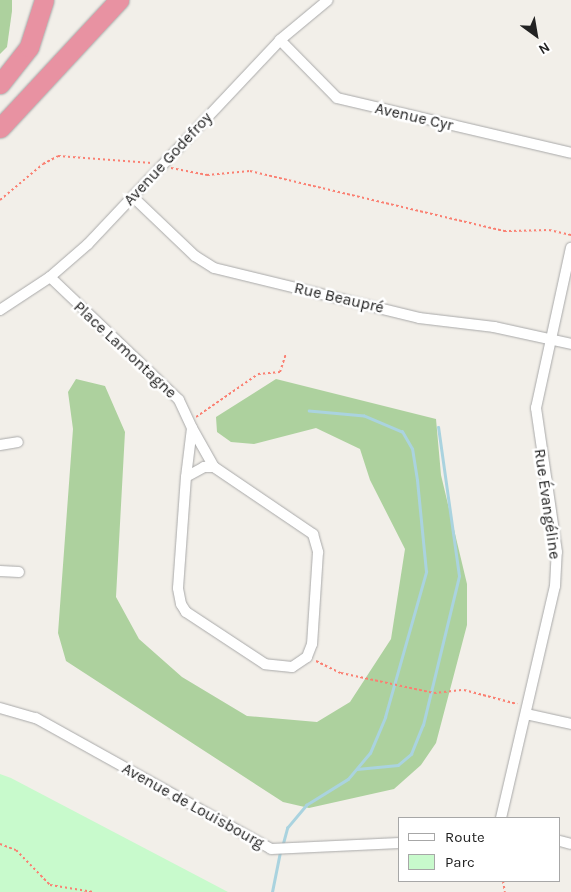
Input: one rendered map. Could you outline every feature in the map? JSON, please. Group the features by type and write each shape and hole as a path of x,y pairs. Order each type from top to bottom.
{"highway":[{"path":"0,84 29,47 44,0"},
{"path":"0,128 119,0"}],"street":[{"name":"Avenue Godefroy","path":"0,310 50,277 133,197 280,40 328,0"},
{"name":"Avenue Cyr","path":"280,40 337,98 571,153"},
{"name":"Rue Beaupré","path":"133,197 195,256 214,268 419,318 494,327 571,344"},
{"name":"Rue Évangéline","path":"502,817 555,586 557,552 536,408 549,339 571,248"},
{"name":"Place Lamontagne","path":"50,277 178,400 214,467 306,527 317,542 312,644 307,657"},
{"path":"192,428 186,477 178,588 181,604 186,612 265,664 292,667 307,657"},
{"path":"0,445 18,442"},
{"path":"186,477 204,467 214,467"},
{"path":"0,571 19,572"},
{"name":"Avenue de Louisbourg","path":"0,708 36,718 271,849 398,842"},
{"path":"527,710 571,724"}],"path":[{"path":"0,200 43,164 58,156 154,163"},
{"path":"170,168 207,175 250,171 504,231 549,230 571,235"},
{"path":"200,416 258,374 280,372 286,354"},
{"path":"307,657 341,672 434,693 464,690 527,710"},
{"path":"0,844 16,850 50,885 93,892"}],"green space":[{"path":"0,0 12,0 12,11 7,47 0,54"},
{"path":"76,379 105,386 125,432 116,597 139,639 182,677 247,716 317,722 350,702 391,639 405,549 370,480 360,449 316,428 254,444 231,442 217,432 216,417 276,379 436,419 441,475 467,584 467,625 436,743 421,765 394,789 309,808 283,802 66,661 58,633 73,429 68,392"},
{"path":"0,774 11,778 228,892 0,892"}],"waterway":[{"path":"282,847 287,828 306,805 348,779 370,753 385,717 426,572 412,449 402,432 364,416 309,411"},
{"path":"357,769 398,765 411,754 423,725 459,576 438,427"},
{"path":"272,892 280,852"}]}
